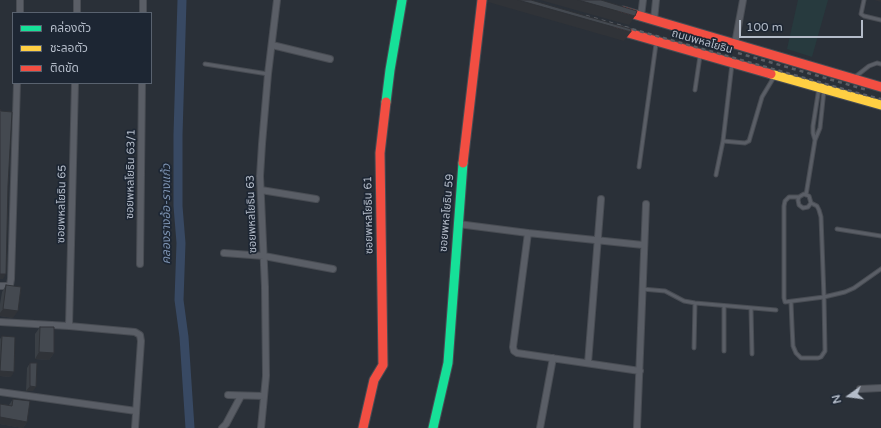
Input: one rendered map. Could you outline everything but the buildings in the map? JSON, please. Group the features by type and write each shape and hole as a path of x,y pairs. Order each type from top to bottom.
{"street":[{"path":"20,0 20,12"},
{"path":"77,0 77,12"},
{"path":"143,0 143,12"},
{"name":"ซอยพหลโยธิน 63","path":"261,428 266,376 264,256 261,190 262,144 268,74 277,0"},
{"name":"ซอยพหลโยธิน 61","path":"363,428 374,380 383,365 380,153 390,70 402,0"},
{"name":"ซอยพหลโยธิน 59","path":"433,428 448,363 458,224 482,0"},
{"path":"641,16 643,0"},
{"path":"654,20 656,0"},
{"path":"735,44 743,0"},
{"name":"ถนนพหลโยธิน","path":"614,8 881,87"},
{"name":"ถนนพหลโยธิน","path":"613,28 881,105"},
{"path":"272,45 330,59"},
{"path":"0,286 10,284 11,279 17,84"},
{"name":"ซอยพหลโยธิน 65","path":"69,326 75,84"},
{"name":"ซอยพหลโยธิน 63/1","path":"140,264 142,84"},
{"path":"8,112 16,112"},
{"path":"261,190 316,199"},
{"path":"588,363 601,199"},
{"path":"637,428 643,245 646,204"},
{"path":"458,224 643,245"},
{"path":"528,233 513,347 514,351 518,353 640,371"},
{"path":"224,253 264,256 333,269"},
{"path":"0,322 135,332 140,335 141,341 135,428"},
{"path":"540,428 553,358"},
{"path":"860,389 881,388"},
{"path":"0,392 136,411"},
{"path":"228,395 264,396"},
{"path":"222,428 226,424 241,396"}],"lane":[{"path":"864,0 862,14 864,16 881,20"},
{"path":"639,166 657,41"},
{"path":"695,90 700,54"},
{"path":"716,176 723,141 732,63"},
{"path":"852,79 869,66 877,63 881,64"},
{"path":"205,64 268,74"},
{"path":"723,141 749,141 762,98 775,75"},
{"path":"806,194 815,140 820,128 822,89"},
{"path":"815,140 813,126 822,89"},
{"path":"806,194 799,197 792,196 785,200 785,302 824,297 844,292 854,288 881,269"},
{"path":"791,302 793,346 796,353 800,358 818,358 823,355 825,351 821,217 817,206 811,203 810,198 806,194"},
{"path":"799,197 798,202 801,207 808,207 811,203"},
{"path":"837,229 881,236"},
{"path":"642,289 665,291 684,301 695,303 776,310"},
{"path":"694,348 695,303"},
{"path":"724,306 724,351"},
{"path":"751,309 752,354"}],"green space":[{"path":"798,0 828,0 812,57 787,49"}],"waterway":[{"name":"คลองรางอ้อ-รางแก้ว","path":"182,0 178,135 178,206 181,243 179,300 184,337 190,428"}],"railway":[{"path":"586,16 881,99"},
{"path":"738,53 867,90"}],"traffic: fast":[{"path":"386,102 402,0"},
{"path":"433,428 448,363 463,163"}],"traffic: slow":[{"path":"771,74 881,105"}],"traffic: jam":[{"path":"463,163 482,0"},
{"path":"623,11 881,87"},
{"path":"618,30 771,74"},
{"path":"363,428 374,380 383,365 380,153 386,102"}]}
